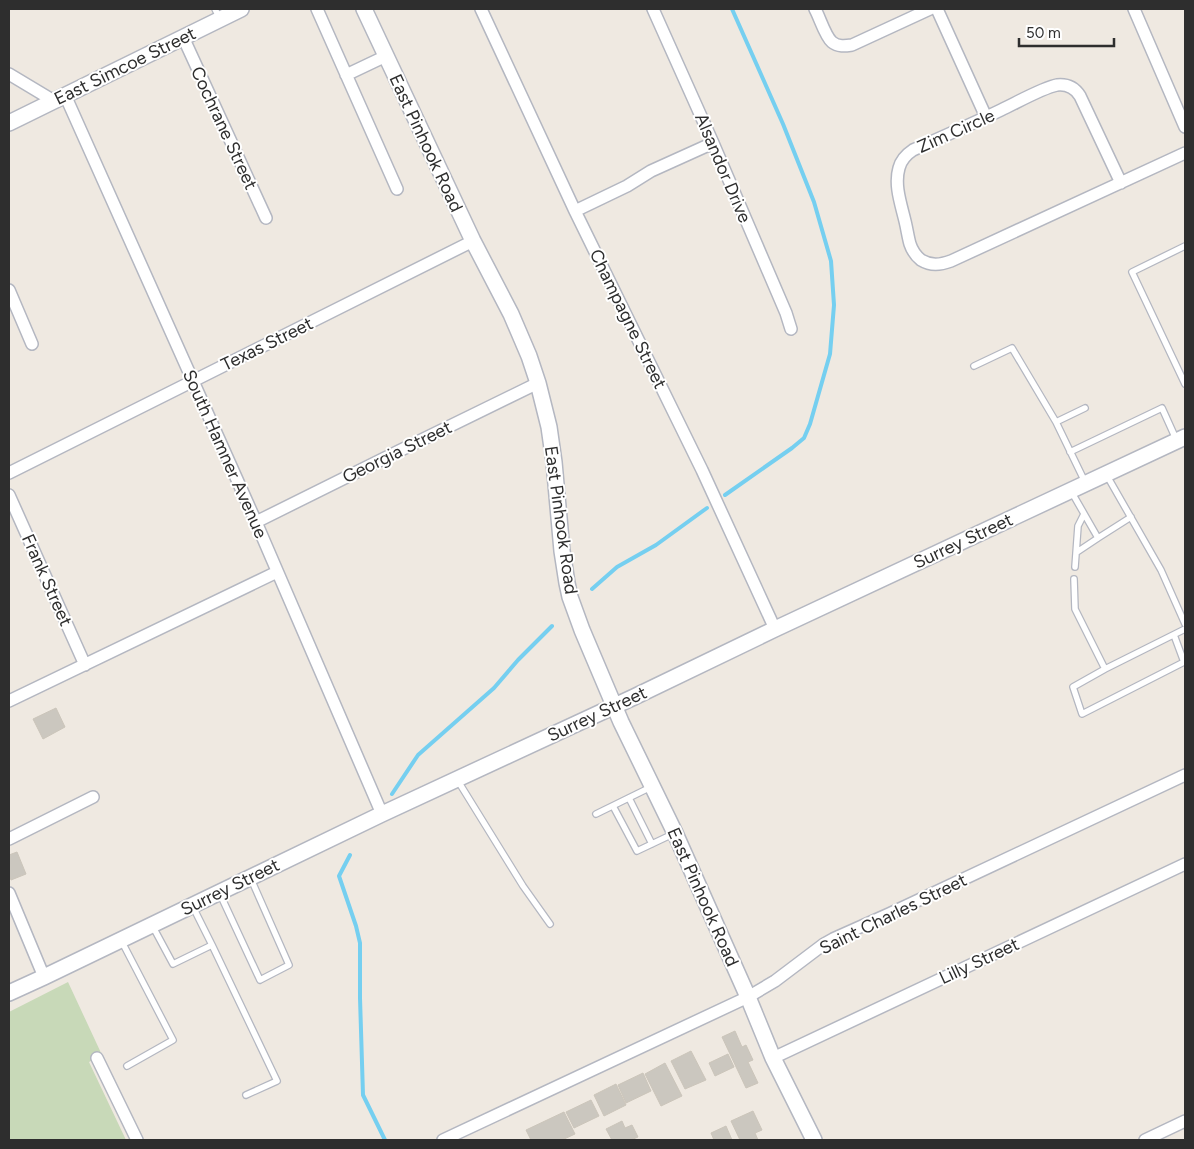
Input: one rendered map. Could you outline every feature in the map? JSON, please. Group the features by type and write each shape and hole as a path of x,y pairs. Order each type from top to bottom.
{"street":[{"name":"East Simcoe Street","path":"9,123 183,37 218,14 241,9"},
{"path":"317,9 397,189"},
{"name":"East Pinhook Road","path":"364,9 473,241 511,314 529,356 549,427 567,583 570,598 582,630 614,706 675,833 773,1058 814,1140"},
{"name":"Champagne Street","path":"481,9 575,211 702,470 775,629"},
{"name":"Alsandor Drive","path":"653,9 713,143 786,313 791,329"},
{"path":"816,9 832,41 838,45 845,46 852,45 930,9"},
{"path":"937,9 986,117"},
{"path":"1134,9 1185,127"},
{"name":"Cochrane Street","path":"183,37 266,218"},
{"path":"346,75 386,56"},
{"path":"9,74 60,98"},
{"name":"Zim Circle","path":"1120,183 1080,96 1069,86 1064,85 1048,88 913,150 899,166 897,175 897,186 910,244 915,254 921,260 935,265 951,261 1120,183 1185,153"},
{"name":"South Hamner Avenue","path":"60,98 193,381 382,814"},
{"path":"575,211 627,186 651,171 713,143"},
{"name":"Texas Street","path":"9,473 473,241"},
{"path":"9,290 32,344"},
{"name":"Georgia Street","path":"256,522 538,384"},
{"name":"Surrey Street","path":"9,993 456,779 1181,439"},
{"name":"Frank Street","path":"9,494 84,665"},
{"path":"9,701 277,572"},
{"name":"Saint Charles Street","path":"443,1140 748,997 775,981 833,938 889,914 1185,775"},
{"path":"9,839 93,797"},
{"name":"Lilly Street","path":"773,1058 1185,864"},
{"path":"9,893 44,977"},
{"path":"96,1058 137,1140"},
{"path":"1145,1140 1185,1121"}],"lane":[{"path":"1185,246 1132,272 1185,384"},
{"path":"974,366 1012,348 1056,422 1086,484"},
{"path":"1056,422 1085,408"},
{"path":"1070,452 1162,408 1181,439"},
{"path":"1106,474 1161,570 1185,624"},
{"path":"1071,491 1098,538"},
{"path":"1075,567 1078,526 1084,514"},
{"path":"1077,552 1131,517"},
{"path":"1074,579 1075,609 1105,669"},
{"path":"1174,635 1184,662 1082,714 1073,687 1185,629"},
{"path":"456,779 523,886 550,924"},
{"path":"596,814 652,786"},
{"path":"629,798 652,844"},
{"path":"613,806 637,851 675,833"},
{"path":"219,893 260,980 282,969 289,965 250,877"},
{"path":"193,905 277,1081 246,1095"},
{"path":"152,925 172,964 212,945"},
{"path":"121,940 173,1040 127,1066"}],"green space":[{"path":"68,982 102,1055 89,1062 126,1140 9,1140 9,1012"}],"building":[{"path":"56,708 65,727 43,739 33,719"},
{"path":"17,852 26,874 11,880 9,875 9,855"},
{"path":"735,1031 742,1047 746,1045 753,1060 748,1062 758,1083 746,1088 722,1037"},
{"path":"691,1051 706,1080 685,1089 671,1061"},
{"path":"728,1054 734,1067 715,1076 709,1063"},
{"path":"665,1063 682,1096 661,1106 645,1074"},
{"path":"643,1073 651,1091 626,1103 618,1085"},
{"path":"616,1084 626,1105 604,1116 594,1095"},
{"path":"591,1100 599,1116 574,1128 566,1112"},
{"path":"753,1111 762,1130 755,1133 758,1140 740,1140 731,1121"},
{"path":"564,1112 575,1134 562,1140 531,1140 526,1130"},
{"path":"622,1121 625,1128 632,1125 638,1137 631,1140 612,1140 606,1129"},
{"path":"726,1126 732,1140 714,1140 711,1133"}],"waterway":[{"path":"725,495 804,438 810,424 830,354 834,305 831,261 814,202 783,124 732,9"},
{"path":"592,589 617,567 656,545 707,508"},
{"path":"392,794 418,755 494,688 518,660 552,626"},
{"path":"350,855 339,876 360,943 363,1095 385,1140"}]}
